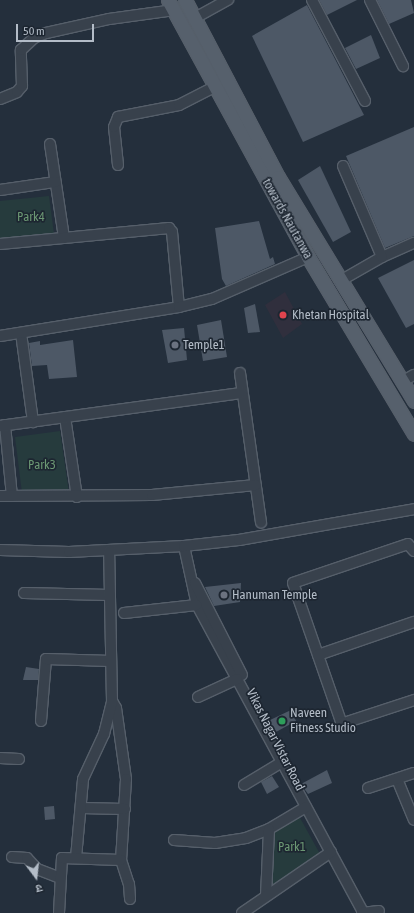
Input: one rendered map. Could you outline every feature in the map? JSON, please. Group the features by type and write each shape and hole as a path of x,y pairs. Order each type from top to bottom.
{"main road":[{"path":"185,0 278,177 340,280 408,378 414,401"},
{"name":"towards Nautanwa","path":"171,5 214,87 308,257 414,434"}],"street":[{"path":"195,18 228,0"},
{"path":"312,0 365,101"},
{"path":"370,0 403,66"},
{"path":"0,99 21,89 21,50 34,38 46,33 171,5"},
{"path":"118,165 114,127 118,117 179,105 214,87"},
{"path":"50,144 64,238"},
{"path":"343,166 382,257"},
{"path":"0,190 55,182"},
{"path":"0,244 169,228 172,232 179,307"},
{"path":"340,280 382,257 414,243"},
{"path":"0,336 179,307 236,291 308,257"},
{"path":"21,333 33,422"},
{"path":"240,373 261,523"},
{"path":"12,496 2,426 242,393"},
{"path":"65,417 77,497"},
{"path":"0,496 77,497 152,495 256,485"},
{"path":"0,550 109,550 184,546 239,540 414,510"},
{"path":"414,552 408,544 294,582 342,723 414,700"},
{"path":"184,546 197,605 363,913 379,911"},
{"path":"76,858 83,779 104,734 112,701 109,550"},
{"name":"Vikas Nagar Vistar Road","path":"188,568 363,913"},
{"path":"24,593 110,595"},
{"path":"124,613 197,605"},
{"path":"318,655 414,622"},
{"path":"41,721 47,659 111,660"},
{"path":"198,697 237,679"},
{"path":"112,701 116,708 126,779 121,860 129,884 130,899"},
{"path":"0,758 19,760"},
{"path":"244,785 282,762"},
{"path":"368,788 414,774"},
{"path":"397,779 414,820"},
{"path":"81,808 125,809"},
{"path":"174,840 232,841 269,828 306,808"},
{"path":"266,896 269,828"},
{"path":"242,913 330,852"},
{"path":"12,857 27,858 37,869 60,878"},
{"path":"59,913 61,859 76,858 121,860"}],"shaded area":[{"name":"Khetan Hospital","path":"285,292 302,324 283,338 265,305"}],"green space":[{"name":"Park4","path":"49,196 54,234 0,240 0,201"},
{"name":"Park3","path":"60,431 69,493 22,493 15,437"},
{"name":"Park1","path":"299,816 320,854 270,889 272,831"}],"building":[{"path":"319,0 357,0 327,15"},
{"path":"377,0 411,0 414,13 389,24"},
{"path":"307,5 364,115 303,142 252,36"},
{"path":"371,35 380,58 356,69 345,48"},
{"path":"414,127 414,236 385,248 346,156"},
{"path":"320,166 351,232 333,242 298,180"},
{"path":"259,221 270,259 273,257 275,264 226,286 222,279 215,228"},
{"path":"414,260 414,324 406,328 378,278"},
{"path":"255,304 260,332 248,333 244,308"},
{"path":"221,320 227,357 203,361 197,325"},
{"name":"Temple1","path":"184,328 187,360 168,363 162,330"},
{"path":"73,340 77,377 49,379 47,365 32,366 29,343 40,341 40,345"},
{"name":"Hanuman Temple","path":"241,583 240,602 214,606 205,587"},
{"path":"26,667 39,669 38,680 23,680"},
{"name":"Naveen Fitness Studio","path":"291,710 296,721 276,732 268,721"},
{"path":"327,770 332,783 308,794 301,784"},
{"path":"272,776 279,787 267,794 261,782"},
{"path":"54,806 55,819 45,820 44,807"}],"place":[{"name":"Khetan Hospital","path":"283,315"},
{"name":"Temple1","path":"175,345"},
{"name":"Hanuman Temple","path":"224,595"},
{"name":"Naveen Fitness Studio","path":"282,721"}]}
